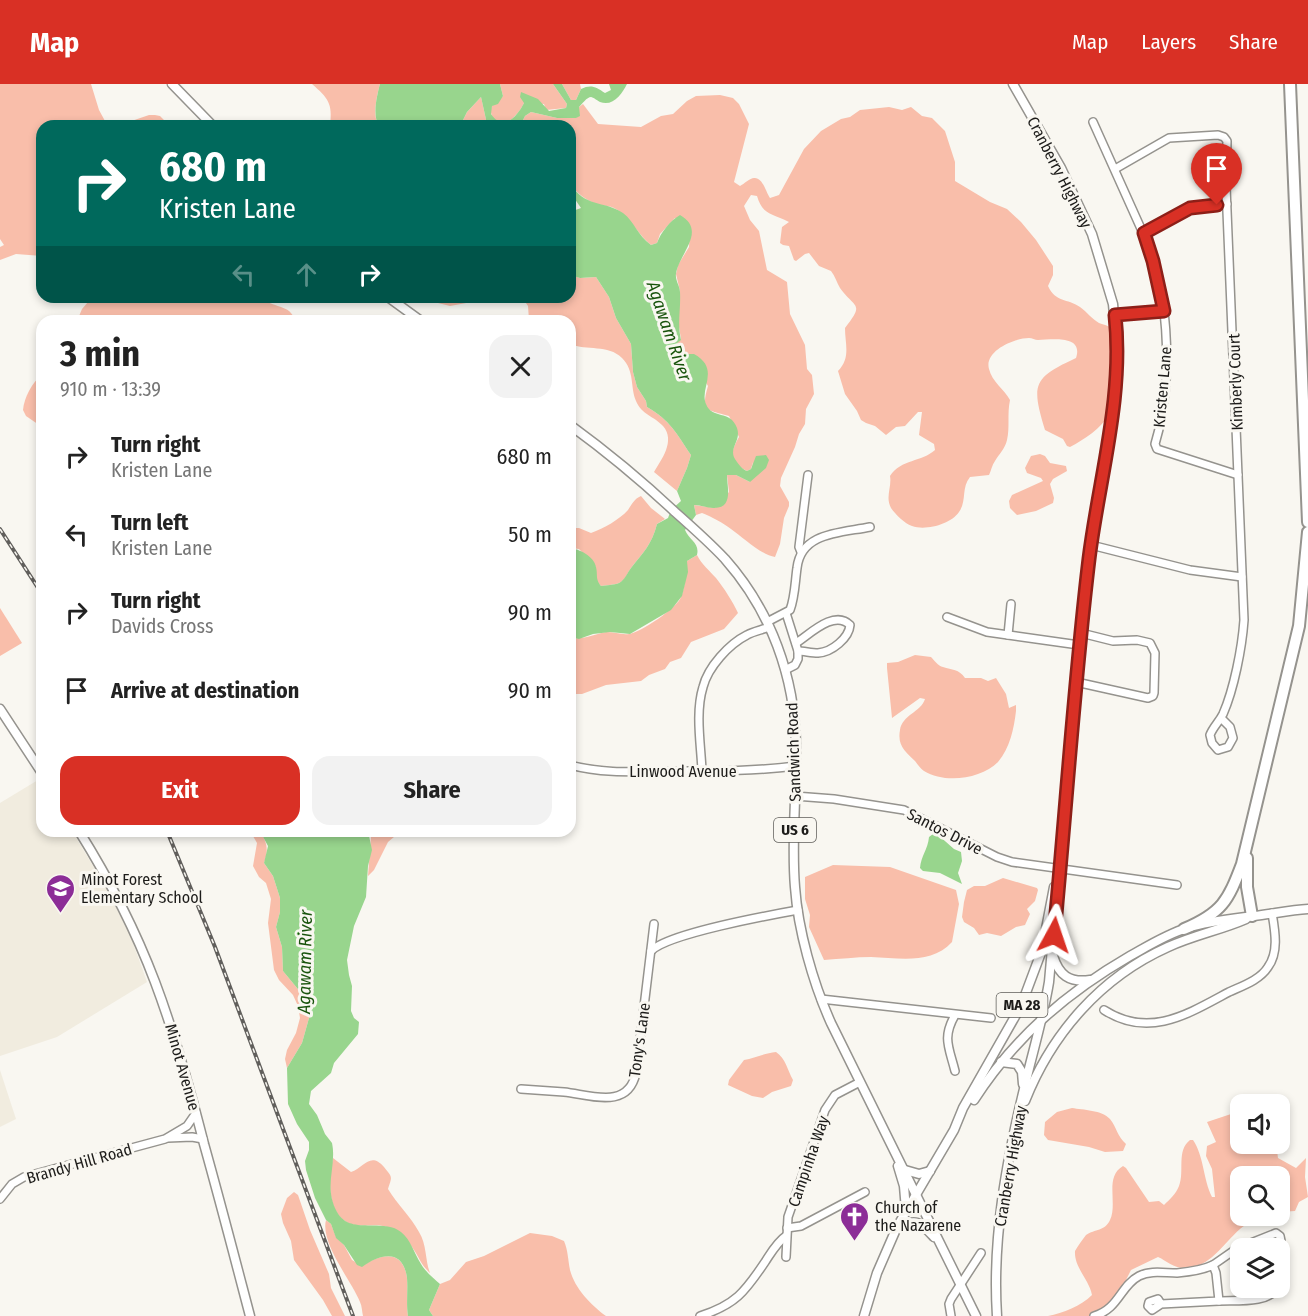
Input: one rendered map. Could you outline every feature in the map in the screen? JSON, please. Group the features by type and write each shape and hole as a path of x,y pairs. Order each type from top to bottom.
{"highway":[{"path":"1290,84 1308,522"},
{"path":"1184,929 1207,919 1221,906 1235,880 1248,839 1299,626 1308,532"},
{"path":"1248,839 1246,875 1252,916"}],"main road":[{"path":"172,84 207,120"},
{"name":"Cranberry Highway","path":"997,1316 998,1248 1007,1168 1023,1091 1042,1018 1052,954 1079,645 1091,545 1116,386 1117,348 1115,315 1098,252 1079,204 1061,168 1013,84"},
{"path":"396,303 413,315"},
{"name":"Sandwich Road","path":"576,429 612,456 690,525 730,566 768,624 785,670 794,716 796,766 794,876 798,910 821,999 976,1316"},
{"path":"0,709 36,764"},
{"name":"Minot Avenue","path":"82,837 110,885 146,960 175,1038 250,1316"},
{"name":"Cranberry Highway","path":"954,1130 963,1108 1016,1017 1028,991 1042,950 1058,869"},
{"path":"1042,1018 1090,980 1149,945 1184,929 1226,918 1308,909"},
{"path":"1016,1126 1032,1084 1053,1045 1077,1014 1098,993 1130,967 1153,954 1189,938 1252,916"},
{"path":"1052,954 1057,968 1067,978 1075,981 1090,980"},
{"name":"Cranberry Highway","path":"864,1316 877,1273 897,1227 916,1193 954,1130 1001,1062 1042,1018"},
{"path":"1001,1062 1014,1062 1019,1066 1023,1091"},
{"name":"Sandwich Road","path":"892,1148 904,1186 906,1210"},
{"path":"905,1170 919,1174 930,1171"},
{"path":"897,1227 916,1222 925,1227 942,1247"}],"street":[{"name":"Kristen Lane","path":"1093,122 1144,233 1164,311 1167,367 1155,446 1159,451 1238,475"},
{"name":"Kimberly Court","path":"1115,169 1169,138 1215,135 1225,138 1227,146 1227,204 1244,626 1231,686 1221,718"},
{"path":"1144,233 1190,208 1227,204"},
{"path":"1115,315 1164,311"},
{"path":"702,771 700,704 705,681 721,657 740,640 790,609 801,552 799,547 808,475"},
{"path":"801,552 809,543 823,537 870,528"},
{"path":"1091,545 1190,570 1242,577"},
{"path":"1008,635 1011,604"},
{"path":"785,670 793,668 797,662 797,647 786,613"},
{"path":"947,617 978,629 1079,645"},
{"path":"841,620 850,624 844,639 831,648 819,653 797,647 825,624 841,620"},
{"path":"1076,682 1145,697 1153,696 1156,665 1150,642 1116,641 1081,633"},
{"path":"1221,718 1230,727 1233,738 1228,747 1218,750 1210,738 1212,729 1221,718"},
{"name":"Linwood Avenue","path":"576,766 619,771 749,771 796,766"},
{"name":"Santos Drive","path":"795,796 834,799 904,810 997,858 1012,862 1177,885"},
{"path":"651,951 662,943 682,936 798,910"},
{"path":"1104,1010 1131,1023 1162,1021 1199,1008 1254,979 1267,969 1274,953 1272,913"},
{"name":"Tony's Lane","path":"521,1089 605,1098 619,1095 630,1087 636,1072 654,924"},
{"path":"821,999 991,1018"},
{"path":"955,1015 946,1036 955,1071"},
{"name":"Campinha Way","path":"786,1257 786,1232 790,1211 827,1105 835,1095 860,1082"},
{"name":"Brandy Hill Road","path":"165,1139 188,1126 196,1113"},
{"name":"Brandy Hill Road","path":"0,1199 12,1184 28,1175 165,1139 194,1137 203,1139"},
{"path":"700,1316 718,1310 736,1299 786,1232 865,1192"},
{"path":"1263,1238 1275,1233 1280,1238"},
{"path":"951,1316 950,1301 981,1253"},
{"path":"1094,1316 1113,1306 1139,1276 1183,1272 1213,1265 1230,1253"},
{"path":"1213,1265 1217,1276 1219,1301"},
{"path":"1161,1304 1255,1298"}],"shaded area":[{"path":"0,84 91,84 104,120 36,120 36,256 16,254 0,260 0,247 4,245 0,239"},
{"path":"312,84 380,84 375,111 377,120 330,120 330,106 322,93"},
{"path":"500,84 553,84 567,104 566,108 546,110 544,104 524,103 512,119 495,120 491,109 503,96"},
{"path":"562,84 580,84 581,89 576,100 571,100"},
{"path":"720,95 733,98 739,104 749,124 734,182 740,186 757,178 770,198 779,195 804,149 821,131 841,119 850,117 860,110 889,107 902,110 911,107 922,116 932,118 945,131 955,162 955,181 990,202 1007,209 1021,222 1053,266 1053,275 1048,286 1051,291 1058,298 1075,304 1096,321 1111,327 1116,332 1110,414 1092,433 1070,447 1067,446 1063,439 1045,430 1037,392 1044,377 1076,358 1075,345 1064,340 1029,338 1008,343 996,351 989,362 993,378 1010,400 1007,440 989,475 970,477 961,508 950,520 924,528 906,523 889,504 890,476 900,466 935,450 934,444 919,435 922,412 918,412 905,426 896,427 886,435 875,426 861,420 845,394 838,371 846,356 845,328 855,314 856,306 840,288 831,271 819,266 809,253 794,260 789,246 780,243 782,227 789,222 765,211 757,196 751,195 744,206 750,220 759,231 767,270 787,282 790,314 805,345 807,369 812,375 814,394 806,409 805,424 781,478 780,486 789,506 775,557 759,550 717,520 702,513 696,515 694,505 715,508 729,492 727,475 736,475 750,482 753,462 751,469 747,471 736,464 732,457 739,437 729,416 708,408 705,401 708,386 688,355 677,354 676,344 681,339 678,321 680,291 676,274 678,265 689,247 690,229 675,218 660,234 657,243 651,245 620,212 612,207 587,200 576,191 576,120 523,120 531,112 557,118 576,118 579,107 583,104 598,124 641,127 661,116 673,114 696,96"},
{"path":"481,97 486,120 463,120"},
{"path":"149,115 160,116 164,120 134,120"},
{"path":"576,277 596,277 609,297 616,318 631,344 633,372 637,387 647,407 667,422 691,455 677,491 654,472 668,444 667,432 660,423 639,406 634,396 629,368 622,358 604,349 576,346 576,315 529,315 526,303 576,303"},
{"path":"87,303 270,303 293,315 80,315"},
{"path":"438,303 466,303 450,306"},
{"path":"35,382 36,423 26,416 23,410 25,400"},
{"path":"1040,454 1045,456 1050,463 1066,466 1067,471 1053,479 1050,484 1053,503 1036,511 1017,515 1010,508 1009,501 1012,495 1043,481 1027,473 1025,468 1031,456"},
{"path":"641,496 665,519 657,524 650,543 623,580 617,584 601,586 596,580 596,567 576,549 576,528 591,533 596,531 620,517"},
{"path":"697,555 722,586 738,613 724,629 691,642 681,658 670,662 665,669 641,681 606,685 576,694 576,638 606,632 634,633 666,613 681,597 687,561"},
{"path":"0,608 22,643 0,656"},
{"path":"915,655 931,657 939,665 958,671 965,678 981,678 988,681 996,678 1006,694 1009,708 1016,705 1011,738 998,762 991,768 963,778 933,775 920,768 903,748 899,736 901,725 925,699 920,698 892,718 887,663 898,662"},
{"name":"Minot Forest Elementary School","path":"36,781 36,837 76,837 107,889 132,940 147,982 57,1037 0,1056 0,803"},
{"path":"254,837 263,837 267,850 264,863 273,876 280,898 280,912 276,927 282,947 283,971 302,994 311,1011 302,1043 287,1068 285,1059 287,1050 296,1033 300,1018 293,995 279,980 274,970 268,923 271,899 266,883 259,877 253,866 257,843"},
{"path":"371,837 394,837 388,842 374,870 368,876"},
{"path":"833,865 890,867 956,890 959,904 952,942 944,949 925,957 824,960 809,927 810,915 805,899 805,877"},
{"path":"1003,878 1037,888 1035,901 1027,909 1030,914 1025,925 1016,927 1001,936 987,933 979,935 974,928 964,922 962,917 967,890 974,886 985,886"},
{"path":"776,1052 784,1061 793,1080 791,1086 772,1092 763,1098 752,1096 728,1085 729,1080 744,1060"},
{"path":"0,1070 16,1119 0,1127"},
{"path":"1072,1108 1107,1116 1126,1144 1123,1151 1105,1152 1048,1140 1044,1135 1045,1122 1057,1112"},
{"path":"1230,1114 1230,1154 1277,1154 1278,1158 1296,1168 1306,1158 1305,1177 1308,1197 1299,1202 1295,1211 1290,1211 1290,1166 1230,1166 1230,1226 1245,1226 1208,1260 1193,1267 1180,1268 1158,1257 1131,1270 1112,1302 1093,1316 1048,1316 1072,1308 1092,1295 1077,1263 1075,1251 1086,1235 1108,1224 1113,1206 1114,1177 1123,1166 1149,1202 1159,1201 1164,1205 1178,1189 1181,1180 1183,1150 1190,1140 1193,1140 1197,1146 1209,1190 1212,1197 1215,1197 1212,1169 1206,1156 1207,1146 1216,1142 1207,1122"},
{"path":"333,1158 351,1172 371,1160 379,1162 384,1167 391,1177 388,1189 422,1237 430,1273 410,1244 394,1230 380,1225 355,1225 339,1215 331,1198 330,1177"},
{"path":"294,1192 298,1195 329,1274 331,1288 345,1316 332,1316 294,1260 291,1241 281,1214 287,1198"},
{"path":"326,1220 331,1224 336,1237 344,1245 352,1260 362,1266 376,1259 390,1256 401,1262 407,1278 408,1316 363,1316 356,1293 332,1250 325,1229"},
{"path":"530,1233 552,1236 564,1241 572,1277 589,1302 606,1316 433,1316 429,1310 440,1284 450,1280 466,1262 484,1256"}],"water":[{"path":"380,84 500,84 503,96 498,104 492,106 491,114 497,120 486,120 481,97 463,120 377,120"},
{"path":"553,84 562,84 571,100 576,100 581,89 585,87 593,87 605,93 611,90 609,84 627,84 620,95 609,103 600,102 592,97 588,98 579,107 580,116 576,118 557,118 531,112 523,120 509,120 518,113 524,103 520,97 521,92 538,99 549,111 566,108 567,104"},
{"name":"Agawam River","path":"576,191 588,200 623,213 651,245 657,243 666,227 680,215 688,221 692,236 676,274 680,292 681,340 676,344 677,354 694,354 706,366 708,379 705,392 706,404 712,412 726,416 734,422 738,437 733,453 740,466 747,471 751,469 756,456 766,455 769,460 766,468 750,482 736,475 727,475 728,496 724,505 713,508 694,505 696,515 685,530 696,544 698,551 697,555 687,561 688,572 682,596 671,610 630,634 610,632 579,639 576,638 576,550 589,556 595,563 601,586 621,582 647,548 657,524 668,518 671,510 681,501 677,491 691,455 667,422 647,407 637,387 633,372 631,344 616,318 609,297 596,277 576,277 576,210 581,208 576,201"},
{"path":"937,834 961,852 962,861 958,873 962,884 940,873 923,871 920,868 929,837"},
{"name":"Agawam River","path":"263,837 369,837 372,850 368,866 366,897 354,926 347,960 352,986 351,1011 359,1022 358,1034 334,1063 331,1073 311,1091 309,1104 332,1143 331,1194 337,1212 350,1223 394,1228 404,1235 423,1267 440,1284 429,1310 433,1316 408,1316 405,1268 396,1258 383,1257 362,1267 357,1265 344,1245 336,1238 331,1224 326,1220 315,1198 305,1161 309,1142 288,1104 287,1068 302,1043 311,1011 302,994 283,971 282,947 276,927 280,912 280,898 273,876 264,863 268,846"}],"railway":[{"path":"0,529 36,585"},
{"path":"169,837 215,947 353,1316"}],"place":[{"name":"Minot Forest Elementary School","path":"60,914"},
{"name":"Church of the Nazarene","path":"854,1242"}],"route":[{"path":"1054,935 1082,614 1116,386 1115,315 1164,311 1144,233 1190,208 1217,205"}]}
